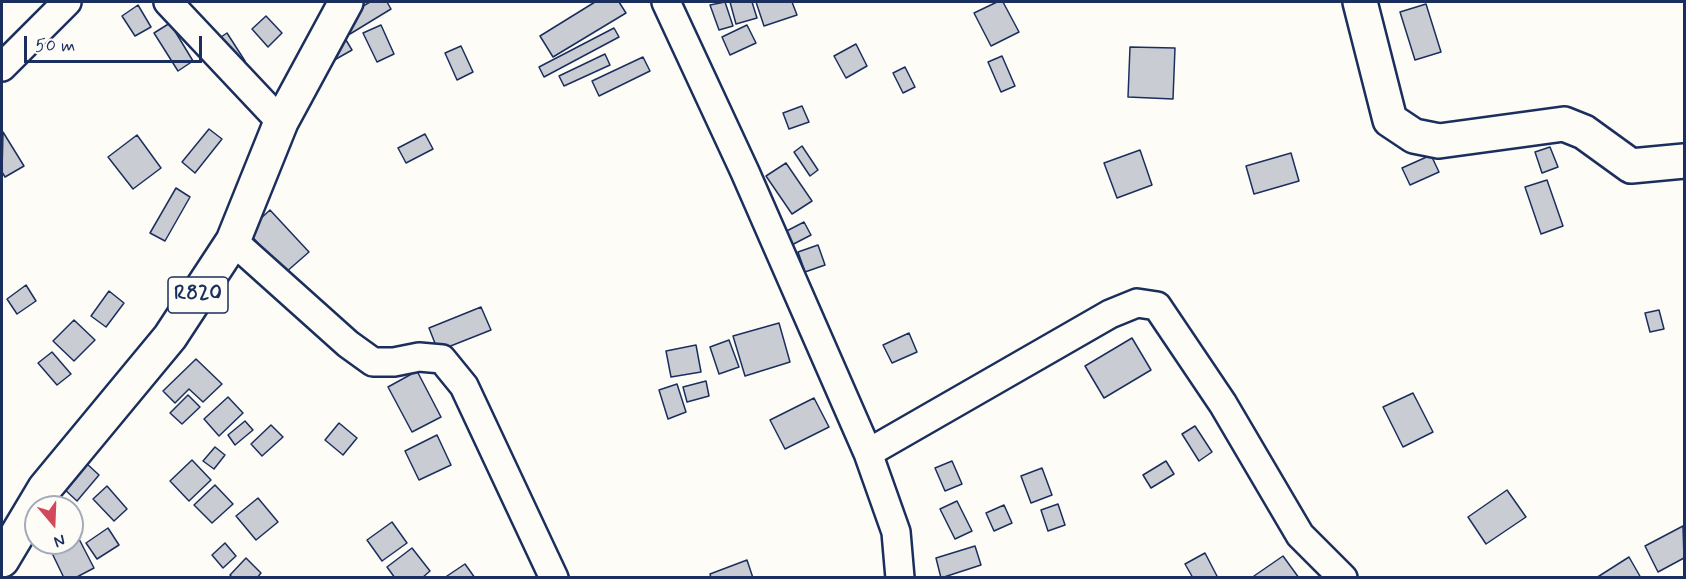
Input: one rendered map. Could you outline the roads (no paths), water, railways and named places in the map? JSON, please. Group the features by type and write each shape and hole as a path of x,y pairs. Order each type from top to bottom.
{"main road":[{"name":"R820","path":"2,560 45,488 170,337 233,241 280,122 346,2"},
{"path":"1360,2 1390,120 1413,136 1439,141 1564,124 1584,132 1631,166 1684,161"}],"street":[{"path":"2,67 67,2"},
{"path":"168,2 280,122"},
{"path":"666,2 746,172 868,453 896,532 900,578"},
{"path":"233,241 348,344 373,362 394,362 419,357 442,359 464,386 554,578"},
{"path":"868,453 1110,314 1137,303 1158,306 1223,404 1300,534 1343,578"}]}
